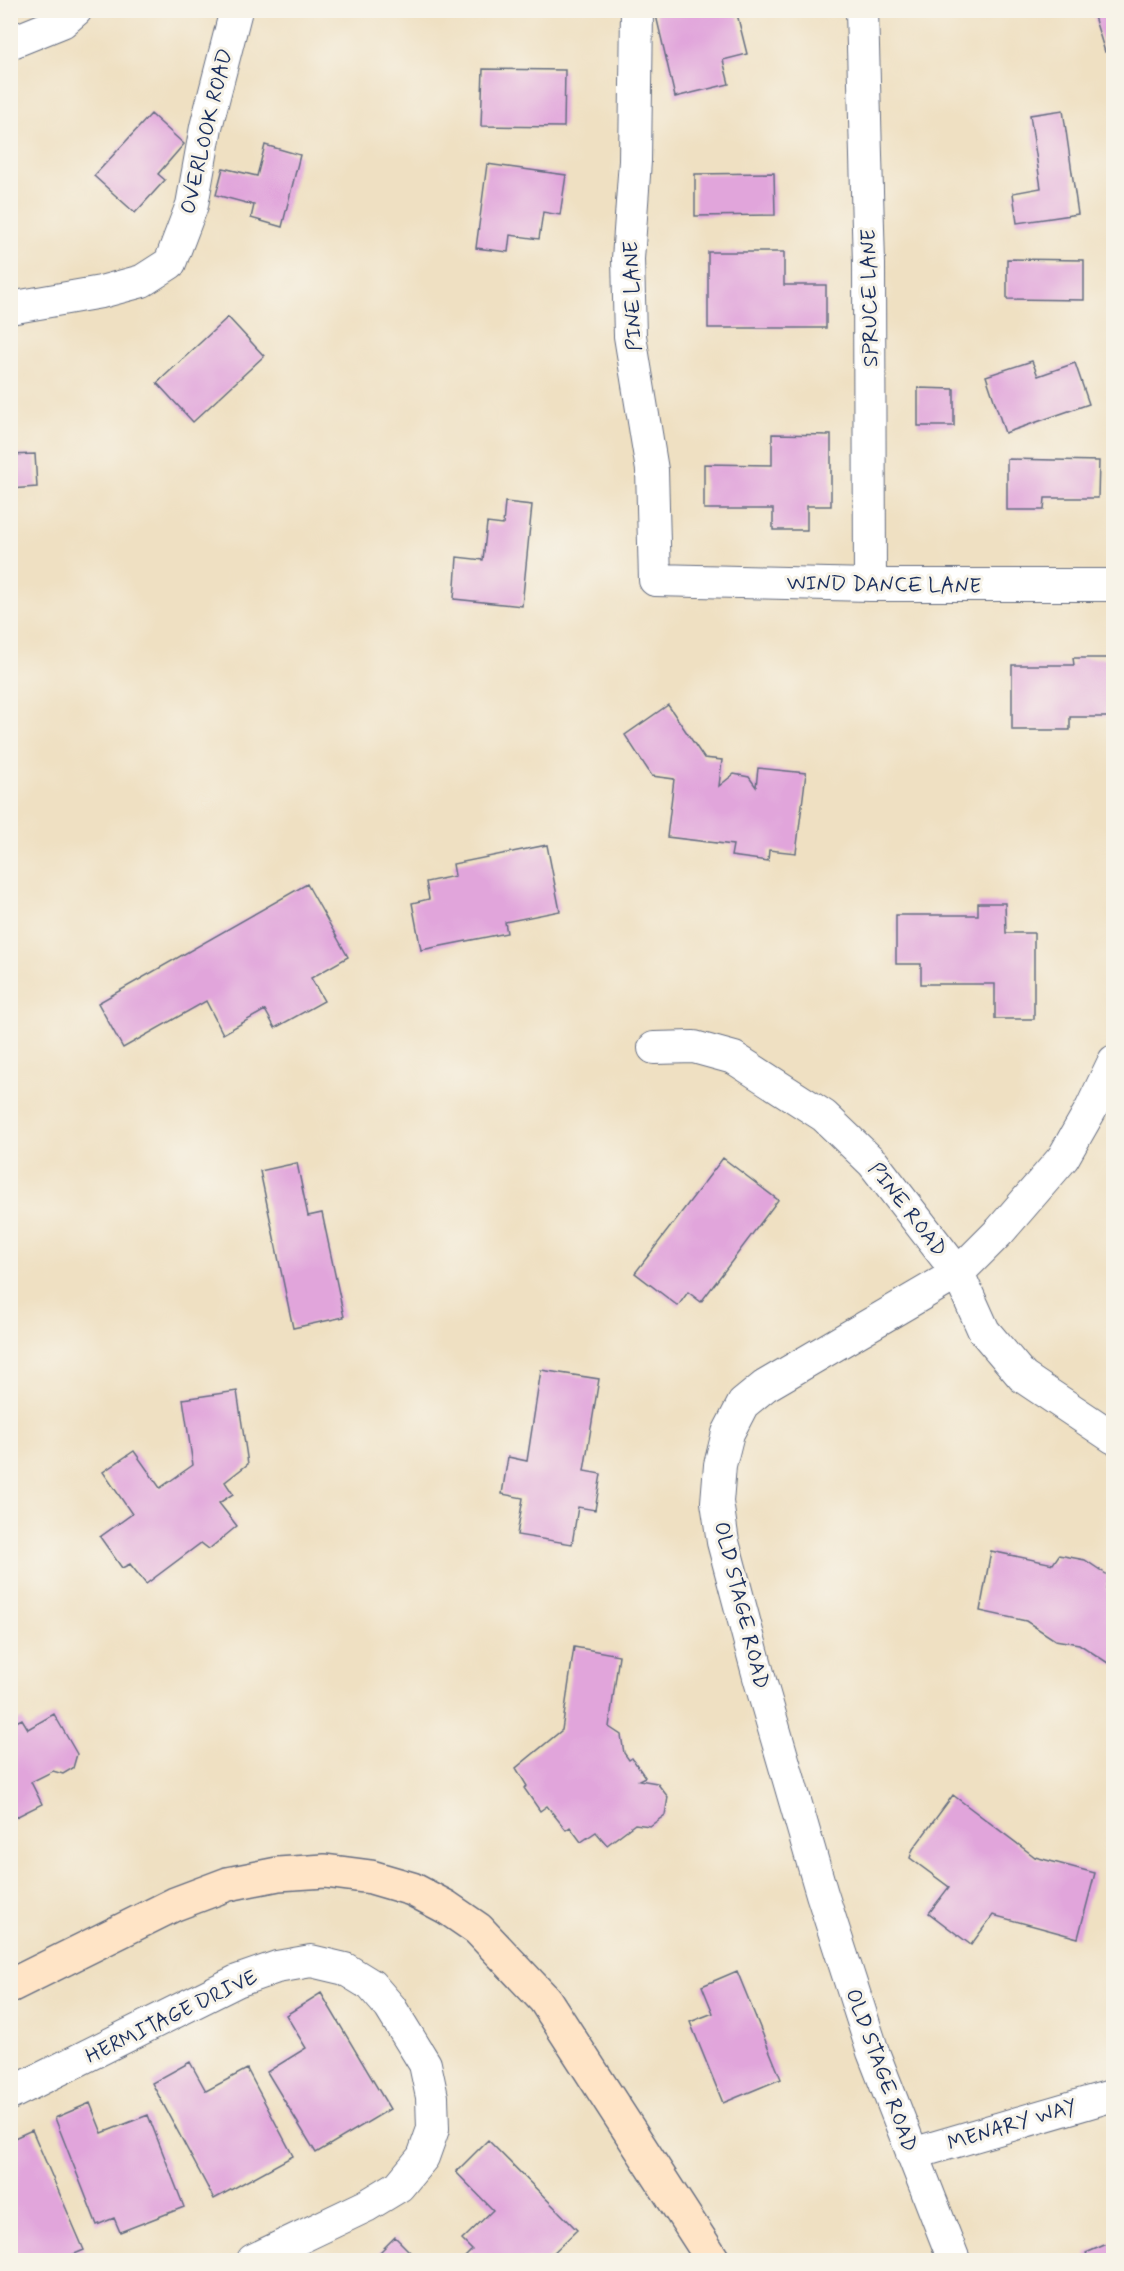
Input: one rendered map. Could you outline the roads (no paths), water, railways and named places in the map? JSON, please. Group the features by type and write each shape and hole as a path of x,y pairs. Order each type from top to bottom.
{"street":[{"path":"10,43 62,22 76,10"},
{"name":"OVERLOOK ROAD","path":"10,308 101,292 142,281 170,263 192,205 206,127 236,10"},
{"name":"PINE LANE","path":"637,10 635,161 628,258 630,336 652,470 655,580"},
{"name":"SPRUCE LANE","path":"862,10 869,264 870,585"},
{"name":"WIND DANCE LANE","path":"655,580 870,585 1113,585"},
{"name":"PINE ROAD","path":"654,1048 694,1047 734,1058 824,1116 873,1162 958,1272 984,1331 1023,1377 1113,1438"},
{"name":"OLD STAGE ROAD","path":"954,2260 873,2052 822,1894 723,1542 717,1502 720,1465 728,1433 743,1404 765,1386 958,1272 1000,1231 1063,1158 1113,1061"},
{"path":"10,1986 176,1904 228,1884 278,1874 325,1871 371,1877 412,1889 446,1907 478,1929 544,2000 713,2260"},
{"name":"HERMITAGE DRIVE","path":"10,2094 237,1981 277,1967 311,1961 345,1969 372,1985 390,2007 425,2064 432,2097 433,2129 423,2157 399,2186 366,2206 253,2260"},
{"name":"MENARY WAY","path":"912,2154 1113,2095"}]}
